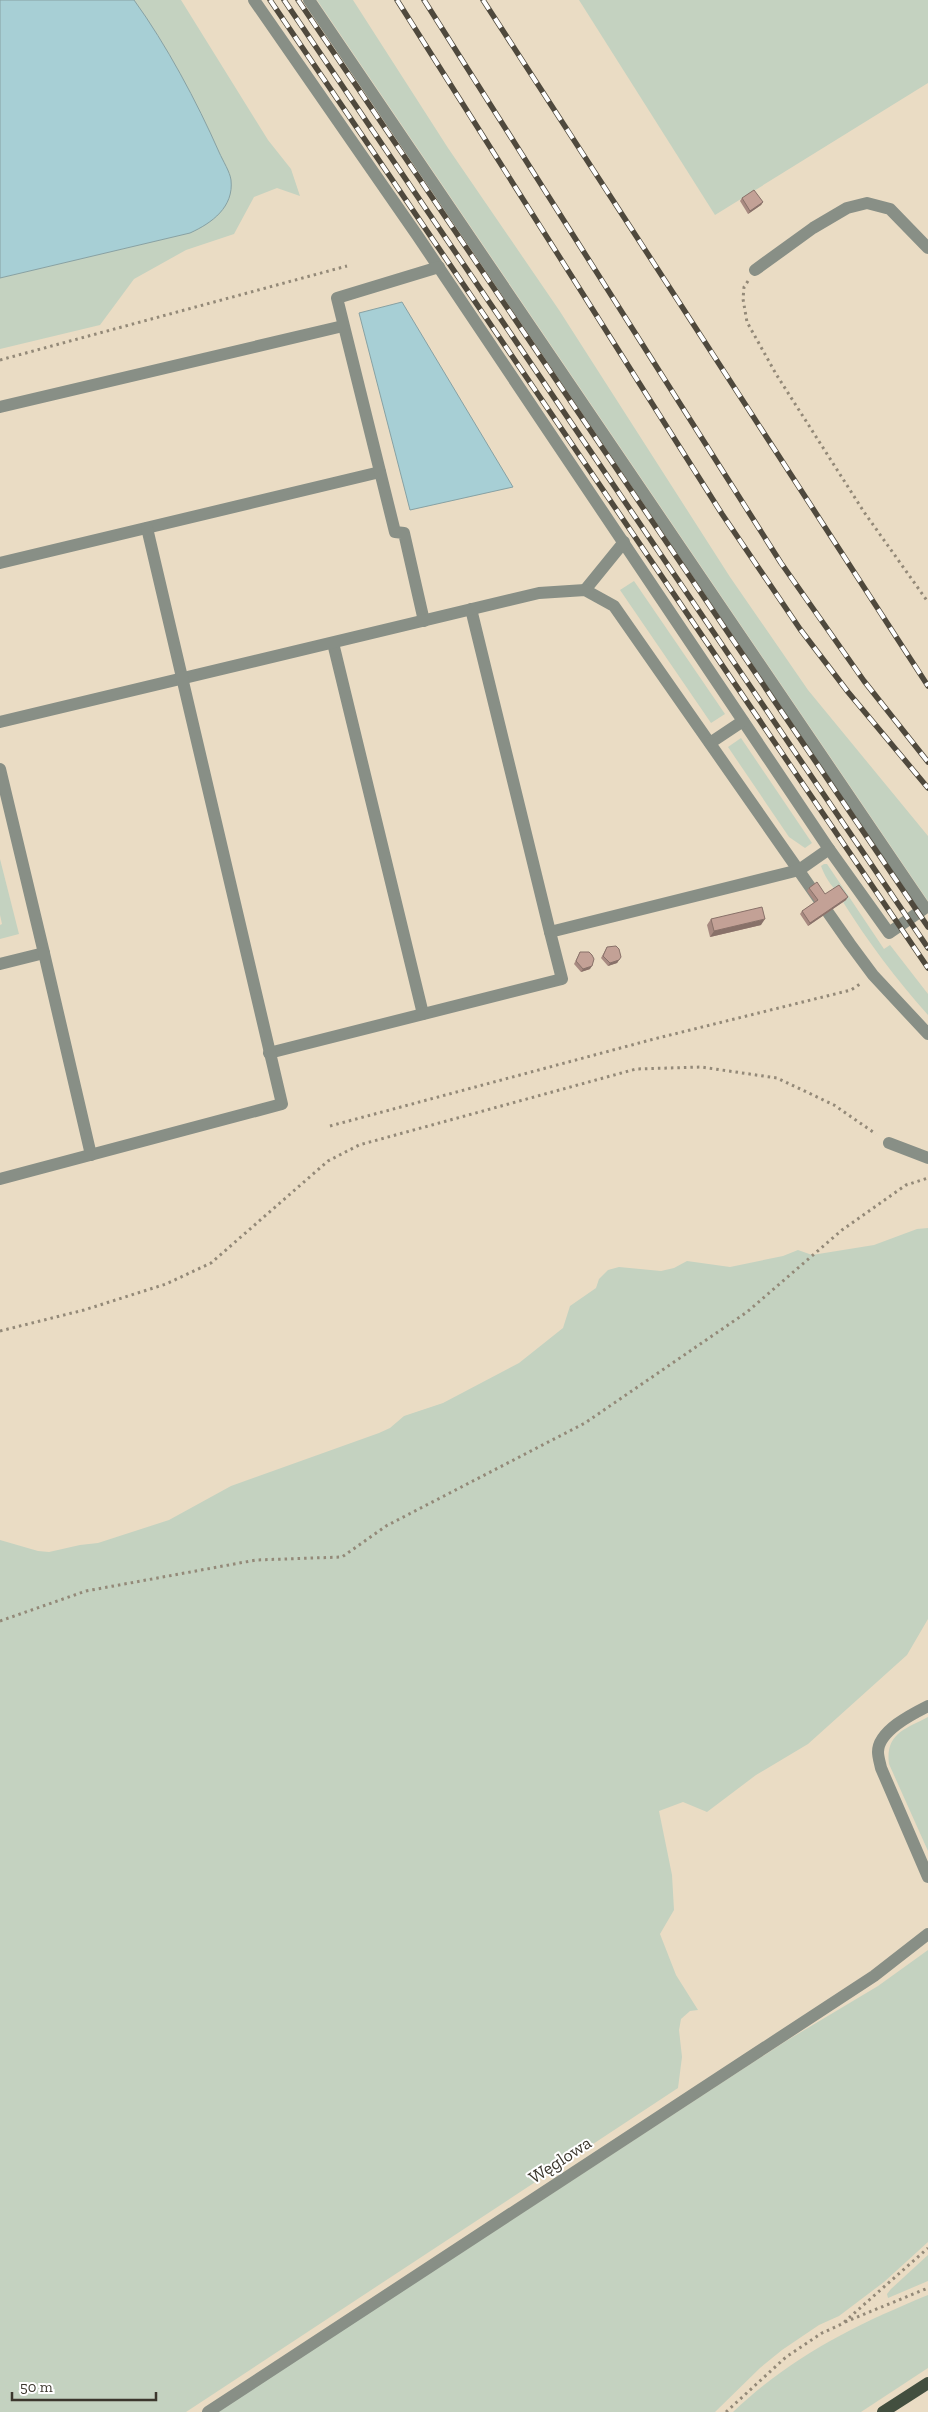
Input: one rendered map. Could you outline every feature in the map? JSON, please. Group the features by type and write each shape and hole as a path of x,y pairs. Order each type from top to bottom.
{"main road":[{"path":"883,2412 928,2383"}],"street":[{"path":"254,0 438,267 829,849 889,933 925,908 309,0"},
{"path":"755,270 813,228 847,208 867,203 890,209 928,248"},
{"path":"424,621 404,533 395,532 337,298 438,267"},
{"path":"0,407 343,326"},
{"path":"0,563 380,472"},
{"path":"0,1179 282,1104 147,528"},
{"path":"585,590 624,542"},
{"path":"0,722 539,593 585,590 614,606 873,975 928,1034"},
{"path":"270,1053 562,979 471,609"},
{"path":"333,643 423,1014"},
{"path":"710,743 743,721"},
{"path":"0,769 92,1155"},
{"path":"550,932 799,870 829,849"},
{"path":"0,964 44,953"},
{"path":"889,1143 928,1158"},
{"path":"928,1706 900,1721 880,1742 878,1752 881,1768 928,1876"},
{"name":"Węglowa","path":"208,2412 874,1976 928,1934"}],"path":[{"path":"0,360 347,266"},
{"path":"755,270 744,287 743,299 747,322 776,374 864,512 928,602"},
{"path":"330,1126 654,1039 851,990 873,975"},
{"path":"0,1331 84,1310 166,1284 211,1263 328,1161 359,1145 636,1070 701,1067 776,1078 834,1106 889,1143"},
{"path":"0,1621 86,1591 256,1560 342,1558 386,1526 585,1423 747,1312 842,1230 906,1186 928,1178"},
{"path":"842,2324 928,2248"},
{"path":"726,2412 786,2357 822,2333 928,2288"}],"green space":[{"path":"134,0 181,0 268,140 291,169 300,196 277,188 254,197 234,234 186,250 134,279 100,325 0,349 0,278 190,233 231,180 187,87 149,21"},
{"path":"317,0 353,0 448,148 559,310 730,577 808,690 928,836 928,901"},
{"path":"579,0 928,0 928,83 715,215"},
{"path":"634,581 725,714 711,723 620,590"},
{"path":"741,738 812,843 805,848 789,837 728,747"},
{"path":"0,859 19,934 0,939 0,925 2,924 0,915"},
{"path":"827,864 884,949 890,945 928,994 928,1015 872,946 843,902 846,900 834,889 825,876 821,866"},
{"path":"928,1228 928,1619 907,1655 808,1744 756,1775 707,1812 683,1802 659,1811 672,1875 674,1910 660,1934 676,1975 698,2010 690,2011 681,2019 679,2030 682,2057 678,2088 186,2412 0,2412 0,1540 38,1551 49,1552 98,1543 169,1520 231,1486 379,1433 390,1428 404,1416 443,1403 519,1363 563,1328 570,1306 596,1288 599,1279 608,1270 619,1267 661,1271 674,1268 687,1261 730,1267 783,1256 798,1250 812,1255 874,1245 917,1229"},
{"path":"928,1717 928,1851 889,1764 889,1754 890,1746 898,1734"},
{"path":"928,1950 928,2242 884,2282 839,2316 819,2325 782,2350 760,2368 715,2412 217,2412 786,2041 878,1986"},
{"path":"928,2255 928,2281 888,2298 887,2294 891,2289"},
{"path":"928,2295 928,2368 861,2412 733,2412 778,2374 824,2344 874,2318"}],"water":[{"path":"0,0 134,0 158,35 180,74 201,113 229,174 231,190 229,198 220,213 190,233 0,278"},
{"path":"402,302 513,487 410,510 359,313"}],"building":[{"path":"754,190 763,202 750,211 742,198"},
{"path":"817,882 825,894 839,885 848,897 810,923 802,911 818,900 809,888"},
{"path":"762,907 765,919 714,931 711,919"},
{"path":"616,946 621,957 619,960 610,963 603,956 607,947"},
{"path":"580,952 589,952 592,955 594,959 592,966 583,969 576,961"}],"railway":[{"path":"270,0 928,968"},
{"path":"284,0 928,948"},
{"path":"298,0 928,927"},
{"path":"397,0 722,514 800,629 848,692 928,788"},
{"path":"424,0 781,563 864,681 928,762"},
{"path":"483,0 928,686"}]}
